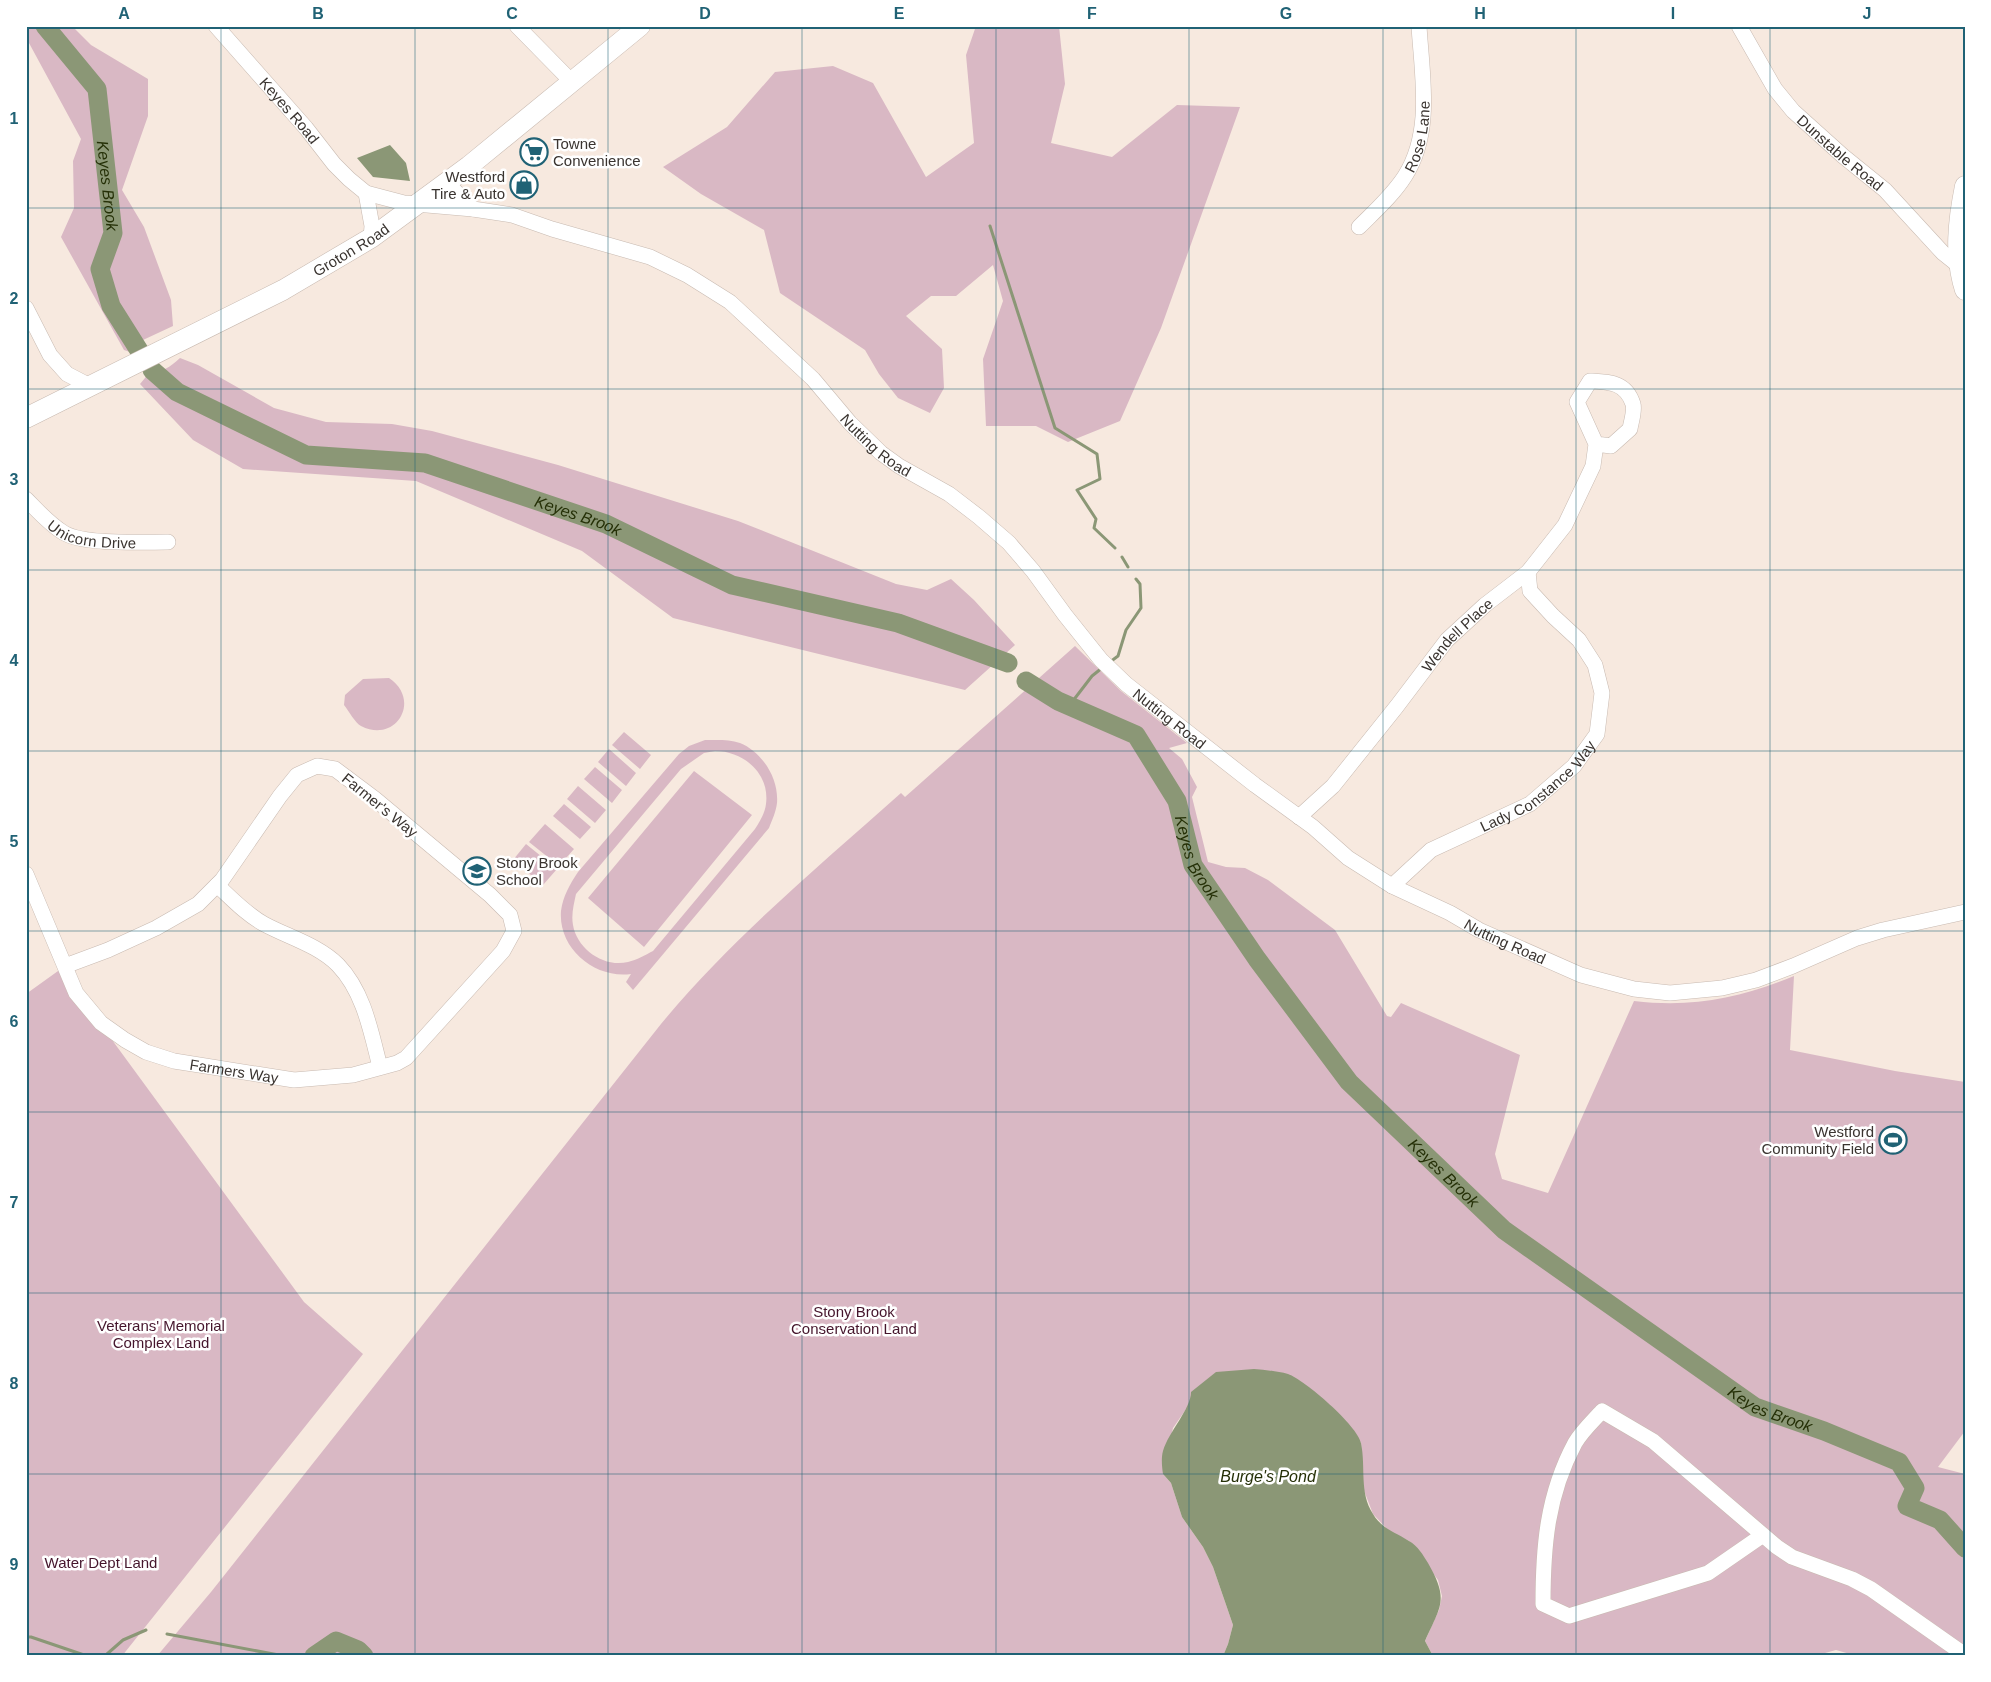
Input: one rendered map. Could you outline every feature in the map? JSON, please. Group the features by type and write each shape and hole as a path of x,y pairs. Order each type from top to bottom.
{"main road":[{"name":"Groton Road","path":"26,418 283,290 372,238 447,183 640,26"},
{"path":"1965,186 1958,234 1958,265 1965,290"}],"street":[{"name":"Keyes Road","path":"216,26 349,179 366,192 404,203 419,204"},
{"path":"518,26 571,82"},
{"name":"Rose Lane","path":"1359,227 1386,200 1405,176 1419,148 1424,127 1419,26"},
{"name":"Dunstable Road","path":"1739,26 1775,89 1794,111 1829,144 1885,190 1943,253 1958,265"},
{"path":"447,183 473,209"},
{"path":"366,192 372,226 372,238"},
{"name":"Nutting Road","path":"419,204 512,215 552,229 650,257 687,275 730,302 812,379 850,422 881,453 899,466 949,494 1009,543 1033,571 1101,660 1126,684 1299,817 1348,858 1392,886 1450,913 1479,930 1581,975 1634,989 1670,993 1722,988 1756,980 1857,938 1883,930 1965,912"},
{"path":"26,308 50,355 67,374 90,386"},
{"path":"1590,381 1611,382 1624,390 1633,405 1630,429 1611,446 1596,444 1577,402 1590,381"},
{"name":"Wendell Place","path":"1299,817 1333,786 1397,706 1446,640 1485,605 1528,572 1565,525 1593,466 1596,444"},
{"name":"Unicorn Drive","path":"26,499 45,519 64,533 75,537 112,541 168,542"},
{"name":"Lady Constance Way","path":"1392,886 1431,850 1530,804 1574,766 1597,734 1602,693 1595,665 1579,640 1552,616 1530,591 1528,572"},
{"name":"Farmer's Way","path":"65,966 108,950 156,928 198,904 217,885 297,774 317,766 335,769 375,799 490,895 510,915"},
{"path":"26,874 65,966"},
{"path":"217,885 249,915 317,950 338,965 350,982 365,1011 380,1067"},
{"name":"Farmers Way","path":"65,966 76,993 102,1023 125,1040 146,1052 203,1066 294,1080 353,1075 397,1063 406,1058 503,951 514,931 510,915"},
{"path":"1763,1535 1708,1573 1569,1616 1542,1604 1543,1558 1548,1520 1556,1489 1576,1443 1602,1411 1653,1441 1763,1535 1792,1557 1852,1579 1871,1589 1965,1656"}],"green space":[{"path":"26,26 72,26 91,45 148,79 148,116 122,190 144,227 171,300 173,326 143,340 143,350 136,354 124,350 61,237 74,208 73,161 81,139 29,43 26,42"},
{"path":"976,26 1059,26 1065,84 1051,143 1112,157 1177,105 1240,107 1161,328 1120,421 1068,442 1036,426 986,426 983,359 1003,301 993,265 956,296 931,296 906,316 942,349 944,388 930,413 898,398 879,374 865,350 780,293 764,230 701,194 663,167 727,127 775,72 833,66 873,83 926,177 974,143 966,55"},
{"name":"Keyes Brook","path":"180,358 198,365 274,408 326,422 392,424 432,431 558,465 738,521 896,584 927,590 951,579 974,600 1015,645 965,690 673,618 582,551 416,481 243,469 193,440 140,384 150,372 166,368"},
{"name":"Stony Brook Conservation Land","path":"1075,646 1121,691 1187,743 1169,748 1182,759 1197,787 1192,797 1208,862 1226,867 1245,868 1268,880 1335,930 1387,1016 1391,1017 1401,1003 1520,1055 1495,1154 1502,1179 1548,1193 1634,1001 1676,1003 1716,999 1755,990 1794,976 1790,1050 1895,1071 1965,1082 1965,1431 1938,1467 1965,1474 1965,1656 1857,1656 1836,1650 1814,1656 1433,1656 1425,1641 1439,1610 1442,1596 1438,1580 1409,1541 1390,1532 1373,1514 1363,1488 1361,1442 1191,1402 1173,1428 1163,1474 1171,1483 1182,1517 1203,1547 1213,1567 1233,1625 1223,1656 157,1656 211,1592 688,992 746,933 807,876 901,793 905,797"},
{"path":"389,678 399,687 403,697 404,708 401,717 394,725 385,729 374,730 361,726 354,720 344,705 345,695 363,679"},
{"path":"624,732 651,755 640,769 612,745"},
{"path":"705,740 727,740 748,747 762,759 772,775 777,794 776,810 769,828 633,990 626,982 631,974 604,972 581,959 572,949 562,925 561,911 563,900 578,872 679,754 689,746","holes":["725,752 735,755 752,766 764,783 766,804 762,817 755,829 653,951 635,960 619,963 610,962 593,955 580,942 573,925 576,894 681,769 704,753"]},
{"path":"609,749 636,773 626,786 598,762"},
{"path":"595,767 622,790 612,803 584,779"},
{"path":"694,771 752,815 644,947 588,898"},
{"path":"578,786 606,810 595,823 567,799"},
{"path":"564,804 591,827 580,839 553,816"},
{"path":"545,824 574,849 559,866 529,842"},
{"path":"526,844 557,869 543,885 513,860"},
{"name":"Veterans' Memorial Complex Land","path":"65,966 74,988 304,1302 363,1354 122,1656 26,1656 26,994"}],"water":[{"path":"390,145 406,163 410,181 373,177 357,158"},
{"name":"Burge's Pond","path":"1254,1369 1284,1373 1296,1378 1330,1404 1358,1435 1361,1443 1364,1488 1373,1514 1385,1527 1418,1548 1435,1575 1439,1586 1439,1610 1425,1641 1433,1656 1223,1656 1233,1625 1213,1567 1203,1547 1182,1517 1171,1483 1163,1474 1162,1457 1166,1443 1187,1406 1191,1392 1216,1372"}],"waterway":[{"name":"Keyes Brook","path":"45,26 97,89 113,233 100,269 111,306 140,352"},
{"path":"990,226 1055,428 1097,454 1100,479 1077,490 1096,519 1094,528 1115,548"},
{"name":"Keyes Brook","path":"152,370 177,392 306,455 425,463 606,524 732,585 898,623 1008,663"},
{"path":"1122,557 1128,567"},
{"path":"1110,662 1118,656 1126,630 1141,608 1140,584 1136,579"},
{"path":"1069,706 1092,676 1102,668"},
{"name":"Keyes Brook","path":"1026,681 1058,701 1136,735 1177,801 1193,865 1257,959 1349,1082 1504,1230 1755,1407 1824,1431 1899,1462 1915,1488 1907,1506 1940,1520 1965,1548"},
{"path":"107,1654 123,1640 146,1630"},
{"path":"167,1634 284,1656"},
{"path":"26,1637 87,1656"},
{"path":"314,1656 336,1641 358,1650 364,1656"}],"place":[{"name":"Towne Convenience","path":"534,152"},
{"name":"Westford Tire & Auto","path":"524,185"},
{"name":"Stony Brook School","path":"477,871"},
{"name":"Westford Community Field","path":"1893,1140"}],"park label":[{"name":"Water Dept Land","path":"101,1562"}]}
